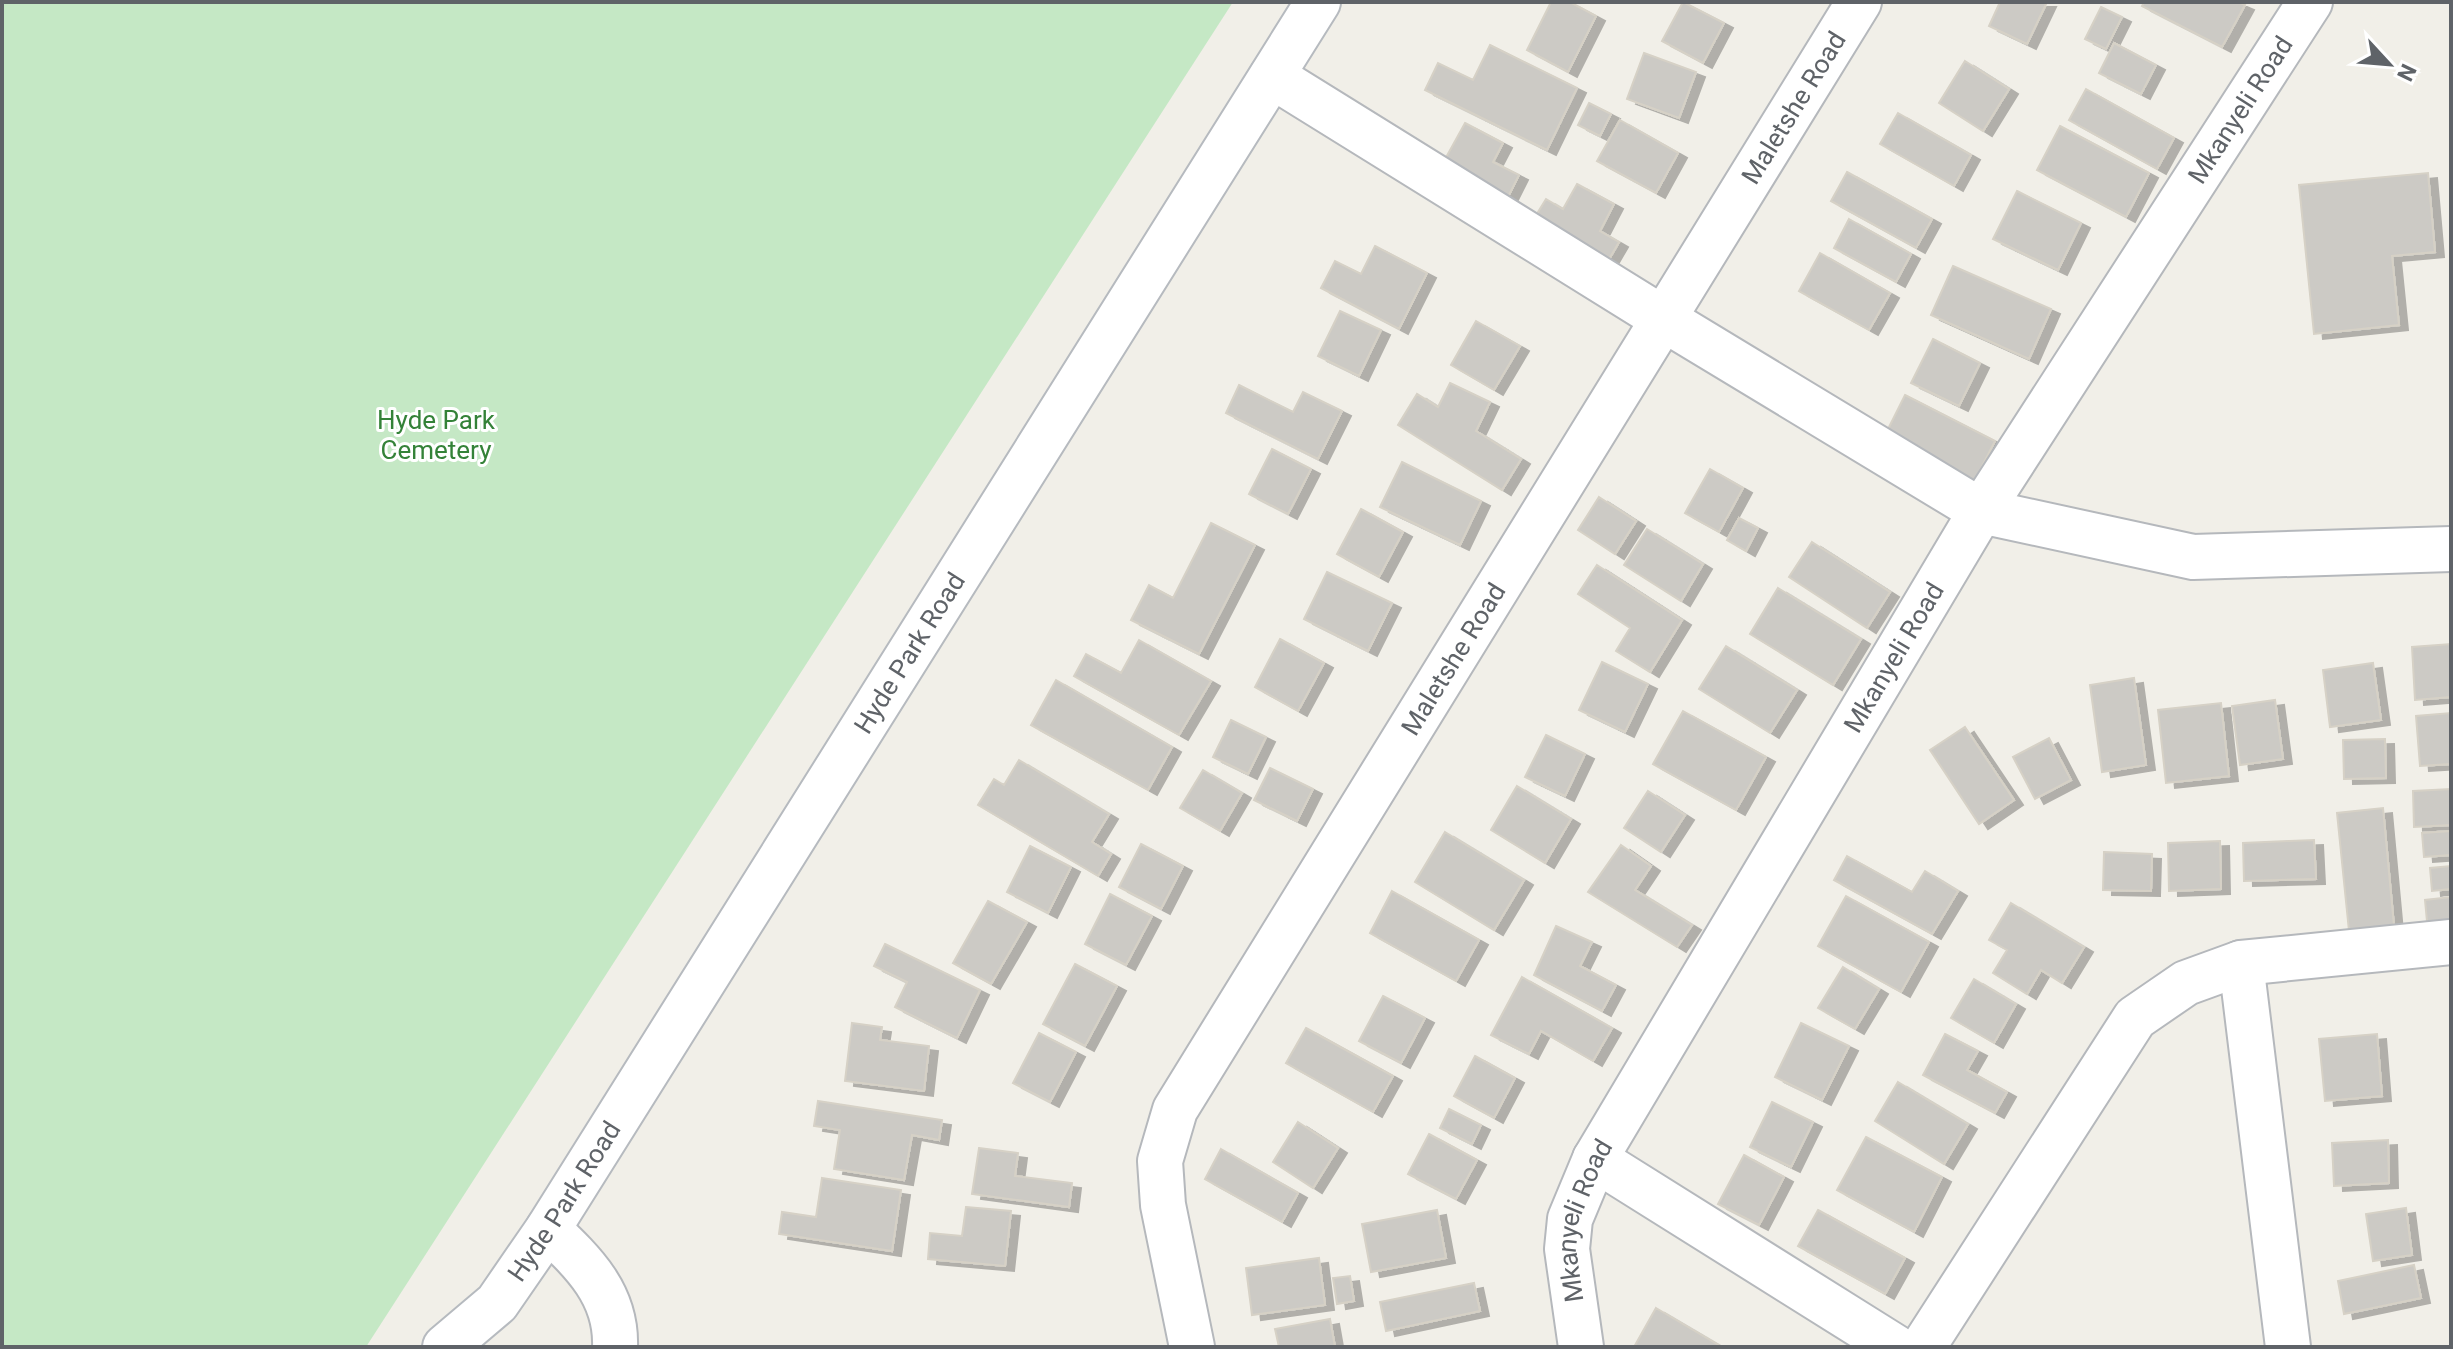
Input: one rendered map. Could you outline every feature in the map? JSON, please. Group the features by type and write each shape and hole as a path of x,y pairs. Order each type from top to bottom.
{"street":[{"name":"Hyde Park Road","path":"445,1347 497,1303 548,1229 1318,2"},
{"name":"Maletshe Road","path":"1192,1347 1163,1205 1160,1161 1175,1110 1859,2"},
{"name":"Mkanyeli Road","path":"1581,1347 1567,1249 1570,1219 1595,1159 1981,511 2310,2"},
{"path":"1272,76 1981,511 2193,557 2451,549"},
{"path":"1923,1347 2135,1018 2186,983 2241,963 2451,942"},
{"path":"2241,963 2288,1347"},
{"path":"1595,1159 1895,1347"},
{"path":"548,1229 603,1288 616,1325 615,1347"},
{"name":"Hyde Park Road","path":"486,1347 497,1303"}],"green space":[{"name":"Hyde Park Cemetery","path":"2,2 1233,2 366,1347 2,1347"}],"building":[{"path":"1551,2 1570,2 1596,16 1568,72 1527,50"},
{"path":"1683,2 1724,23 1703,63 1662,41"},
{"path":"2000,2 2047,2 2027,44 1989,26"},
{"path":"2144,2 2238,2 2245,5 2222,47 2142,6"},
{"path":"2101,7 2122,17 2106,49 2085,39"},
{"path":"2114,43 2156,65 2141,94 2099,73"},
{"path":"1490,45 1577,88 1547,150 1425,90 1438,63 1473,80"},
{"path":"1644,53 1696,72 1679,118 1627,99"},
{"path":"1965,61 2009,89 1983,131 1939,103"},
{"path":"2086,89 2174,138 2157,169 2069,120"},
{"path":"1589,103 1611,114 1600,136 1578,125"},
{"path":"1898,113 1971,155 1954,186 1880,144"},
{"path":"1620,120 1678,153 1656,193 1597,161"},
{"path":"1465,123 1503,143 1493,162 1519,175 1504,205 1439,170"},
{"path":"2060,126 2149,173 2126,217 2037,170"},
{"path":"1847,172 1932,219 1916,248 1831,201"},
{"path":"2428,173 2435,252 2392,256 2399,325 2314,334 2299,185"},
{"path":"1577,184 1614,204 1600,231 1619,242 1604,268 1530,225 1546,199 1563,209"},
{"path":"2017,191 2081,223 2058,270 1993,239"},
{"path":"1849,219 1911,254 1896,282 1834,248"},
{"path":"1375,246 1427,273 1399,329 1321,288 1335,261 1361,274"},
{"path":"1820,253 1890,293 1869,330 1799,291"},
{"path":"1953,266 2051,309 2029,359 1931,315"},
{"path":"1340,311 1381,330 1359,376 1318,356"},
{"path":"1476,321 1520,346 1494,390 1451,365"},
{"path":"1933,339 1980,363 1959,406 1911,383"},
{"path":"1450,383 1490,402 1476,431 1521,459 1502,490 1398,425 1417,394 1438,407"},
{"path":"1239,385 1293,412 1303,392 1342,411 1318,459 1226,413"},
{"path":"1905,395 1995,441 1974,482 1884,437"},
{"path":"1272,449 1311,469 1288,514 1249,494"},
{"path":"1402,462 1481,501 1460,545 1380,507"},
{"path":"1710,469 1743,488 1719,532 1685,513"},
{"path":"1599,497 1636,521 1615,554 1578,530"},
{"path":"1361,509 1403,532 1379,577 1337,554"},
{"path":"1739,518 1758,528 1746,551 1727,540"},
{"path":"1211,523 1255,545 1199,654 1131,620 1149,585 1173,598"},
{"path":"1647,529 1703,564 1681,601 1624,565"},
{"path":"1812,542 1890,592 1867,628 1789,577"},
{"path":"1597,565 1682,620 1650,672 1616,651 1630,628 1578,594"},
{"path":"1327,572 1392,603 1368,651 1304,619"},
{"path":"1778,588 1861,639 1833,685 1750,634"},
{"path":"1280,639 1324,663 1298,711 1255,687"},
{"path":"1139,640 1211,681 1179,735 1074,676 1086,654 1121,673"},
{"path":"2451,644 2451,697 2415,700 2412,647"},
{"path":"1726,646 1797,690 1770,733 1699,689"},
{"path":"1602,662 1648,684 1625,732 1579,710"},
{"path":"2373,663 2381,720 2330,727 2323,670"},
{"path":"2134,678 2146,765 2102,772 2090,685"},
{"path":"1056,680 1172,747 1148,790 1031,725"},
{"path":"2275,700 2283,759 2240,765 2232,706"},
{"path":"2221,703 2229,776 2166,783 2158,710"},
{"path":"1683,711 1766,757 1736,810 1653,764"},
{"path":"2451,713 2451,764 2420,766 2416,716"},
{"path":"1231,720 1266,737 1248,774 1213,757"},
{"path":"1965,727 2014,800 1979,824 1930,750"},
{"path":"1546,735 1585,754 1565,796 1525,777"},
{"path":"2049,738 2071,780 2035,799 2013,757"},
{"path":"2385,739 2386,778 2344,779 2343,740"},
{"path":"1019,760 1109,814 1092,842 1111,854 1098,876 978,805 994,779 1004,785"},
{"path":"1270,768 1313,789 1297,821 1254,800"},
{"path":"1203,770 1242,793 1220,831 1180,808"},
{"path":"1517,786 1571,819 1545,863 1491,830"},
{"path":"2451,789 2451,825 2414,827 2413,791"},
{"path":"1648,791 1685,815 1661,852 1624,828"},
{"path":"2383,808 2394,926 2349,931 2337,813"},
{"path":"2451,831 2451,855 2424,857 2422,833"},
{"path":"1445,832 1524,880 1494,930 1415,882"},
{"path":"2314,840 2316,879 2244,881 2243,843"},
{"path":"2220,841 2221,889 2169,891 2168,843"},
{"path":"1141,844 1183,866 1161,909 1119,887"},
{"path":"1621,845 1651,866 1635,890 1692,925 1677,947 1588,892"},
{"path":"1030,846 1071,867 1048,913 1007,892"},
{"path":"2104,852 2152,854 2151,891 2103,890"},
{"path":"1847,856 1912,892 1925,871 1958,891 1932,934 1834,880"},
{"path":"2451,866 2451,889 2432,891 2430,868"},
{"path":"1392,891 1479,940 1456,981 1370,933"},
{"path":"1110,894 1152,916 1126,965 1085,944"},
{"path":"1846,896 1929,942 1901,992 1818,946"},
{"path":"2451,897 2451,930 2428,932 2425,900"},
{"path":"988,901 1027,922 991,984 953,963"},
{"path":"2011,903 2084,947 2062,983 2041,970 2027,994 1993,973 2007,950 1989,940"},
{"path":"1556,926 1592,942 1580,966 1616,985 1602,1011 1534,975"},
{"path":"885,944 980,990 957,1038 895,1007 907,982 874,966"},
{"path":"1075,964 1117,986 1085,1046 1043,1024"},
{"path":"1843,967 1879,989 1855,1029 1818,1008"},
{"path":"1522,977 1612,1028 1593,1061 1541,1031 1529,1054 1491,1035"},
{"path":"1974,979 2016,1004 1994,1043 1951,1018"},
{"path":"1383,996 1425,1018 1401,1063 1359,1041"},
{"path":"852,1023 882,1027 880,1040 929,1046 924,1091 845,1081"},
{"path":"1801,1023 1849,1046 1822,1100 1775,1077"},
{"path":"1306,1028 1393,1076 1373,1112 1286,1063"},
{"path":"1039,1033 1076,1052 1050,1102 1013,1083"},
{"path":"1945,1034 1978,1051 1967,1070 2007,1092 1995,1113 1923,1075"},
{"path":"2377,1034 2382,1096 2325,1101 2319,1039"},
{"path":"1475,1056 1515,1078 1494,1118 1454,1096"},
{"path":"1898,1082 1968,1124 1944,1164 1875,1121"},
{"path":"818,1101 942,1120 939,1140 912,1135 904,1180 834,1169 840,1130 814,1126"},
{"path":"1772,1102 1813,1122 1791,1167 1750,1147"},
{"path":"1449,1109 1481,1125 1472,1144 1440,1128"},
{"path":"1298,1122 1338,1148 1313,1188 1273,1162"},
{"path":"1429,1134 1477,1160 1456,1199 1408,1174"},
{"path":"1866,1137 1942,1177 1914,1232 1837,1190"},
{"path":"2388,1140 2389,1183 2334,1186 2332,1143"},
{"path":"979,1148 1018,1153 1015,1176 1072,1183 1069,1207 972,1194"},
{"path":"1221,1149 1298,1193 1282,1222 1205,1179"},
{"path":"1744,1155 1784,1177 1759,1225 1718,1204"},
{"path":"822,1178 901,1190 892,1251 779,1234 782,1212 816,1217"},
{"path":"966,1207 1011,1211 1005,1266 928,1259 930,1233 962,1236"},
{"path":"2406,1208 2412,1255 2373,1261 2366,1214"},
{"path":"1437,1210 1446,1258 1371,1272 1362,1224"},
{"path":"1818,1210 1905,1258 1885,1294 1798,1246"},
{"path":"1319,1258 1325,1305 1252,1315 1246,1268"},
{"path":"2414,1265 2421,1298 2344,1314 2338,1281"},
{"path":"1350,1276 1354,1301 1337,1304 1333,1278"},
{"path":"1474,1283 1480,1311 1386,1331 1380,1302"},
{"path":"1656,1308 1722,1347 1634,1347"},
{"path":"1330,1319 1335,1347 1279,1347 1275,1329"}]}
